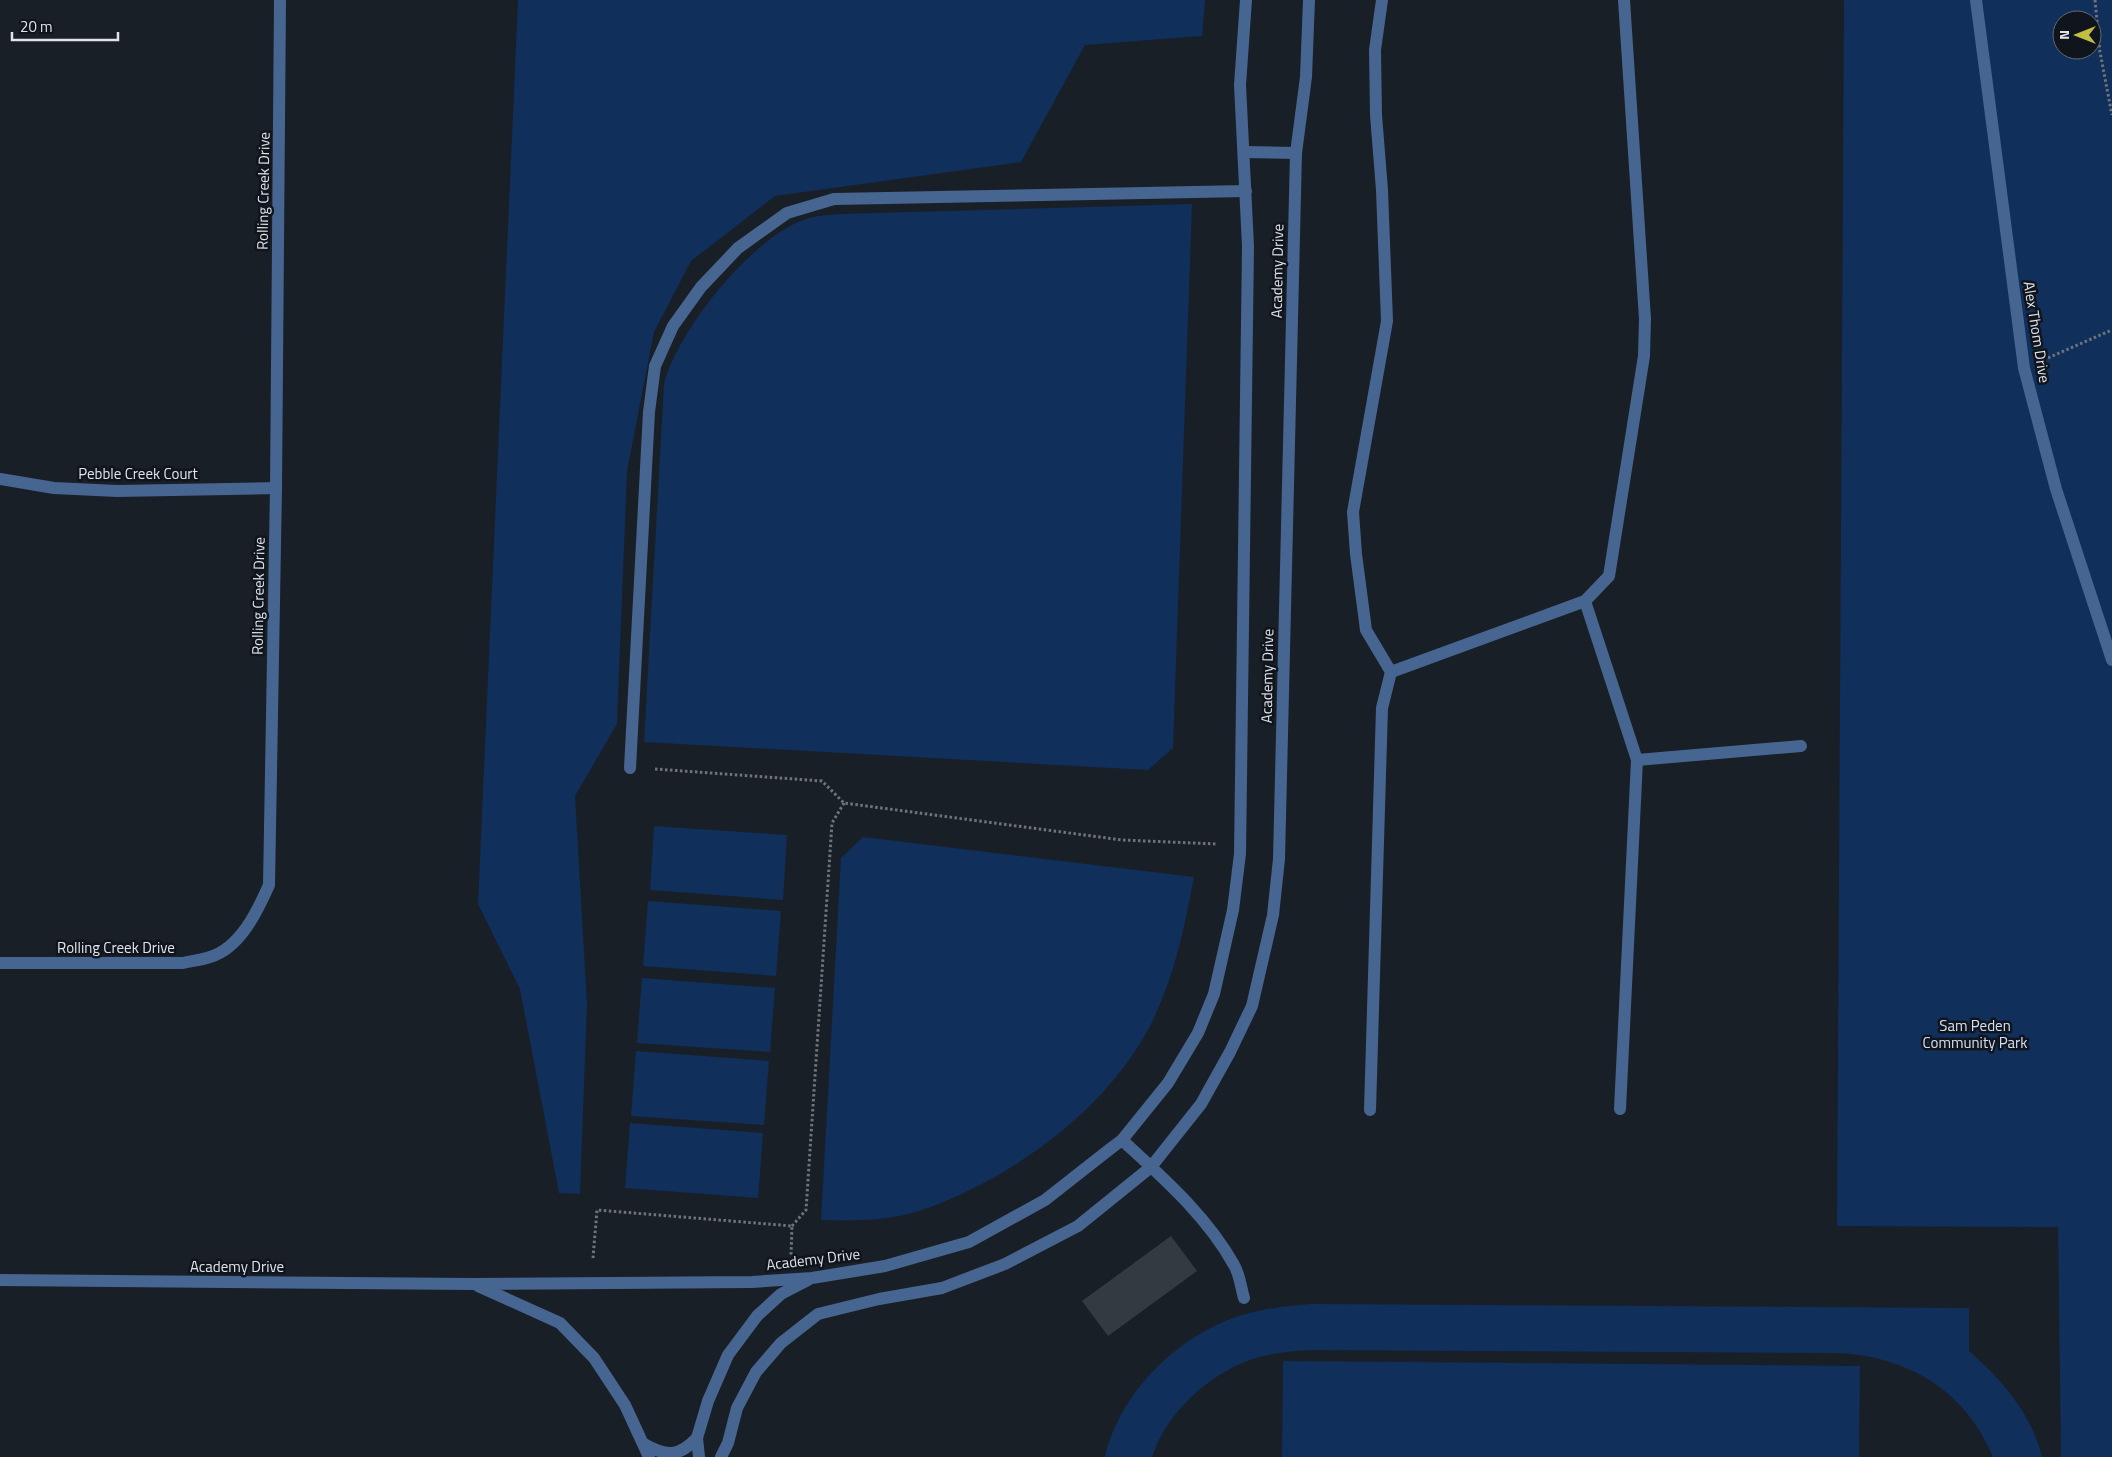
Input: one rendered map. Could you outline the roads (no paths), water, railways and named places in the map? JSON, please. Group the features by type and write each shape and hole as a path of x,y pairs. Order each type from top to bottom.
{"street":[{"name":"Rolling Creek Drive","path":"0,963 182,963 212,957 236,941 255,916 268,886 276,488 280,0"},
{"name":"Academy Drive","path":"0,1280 474,1284 752,1282 812,1278 885,1266 969,1242 1045,1200 1122,1140 1168,1083 1198,1033 1214,994 1224,955 1232,910 1240,846 1248,246 1245,152 1240,85 1246,0"},
{"name":"Academy Drive","path":"722,1457 728,1443 737,1408 756,1372 782,1343 818,1314 879,1299 942,1288 1005,1264 1078,1226 1151,1167 1201,1104 1230,1052 1252,1006 1273,915 1279,858 1296,153 1306,77 1309,0"},
{"path":"1370,1110 1382,708 1391,672 1366,630 1356,554 1353,512 1387,321 1382,190 1376,115 1375,50 1382,0"},
{"path":"1391,672 1585,601 1610,576 1644,356 1645,319 1624,0"},
{"name":"Alex Thom Drive","path":"1976,0 2024,368 2056,489 2112,660"},
{"path":"1245,152 1296,153"},
{"path":"630,768 648,422 655,366 673,326 701,288 738,248 787,213 834,199 1246,191"},
{"name":"Pebble Creek Court","path":"0,479 54,488 117,491 276,488"},
{"path":"1585,601 1637,760 1620,1109"},
{"path":"1637,760 1802,746"},
{"path":"1122,1140 1151,1167 1215,1236 1236,1267 1244,1298"},
{"path":"644,1444 659,1455 676,1457 687,1452 697,1438 708,1401 728,1355 757,1316 781,1294 812,1278"},
{"name":"Academy Drive","path":"474,1284 560,1323 594,1358 625,1405 649,1457"},
{"path":"697,1438 699,1457"}],"park label":[{"name":"Sam Peden Community Park","path":"1975,1034"}]}
